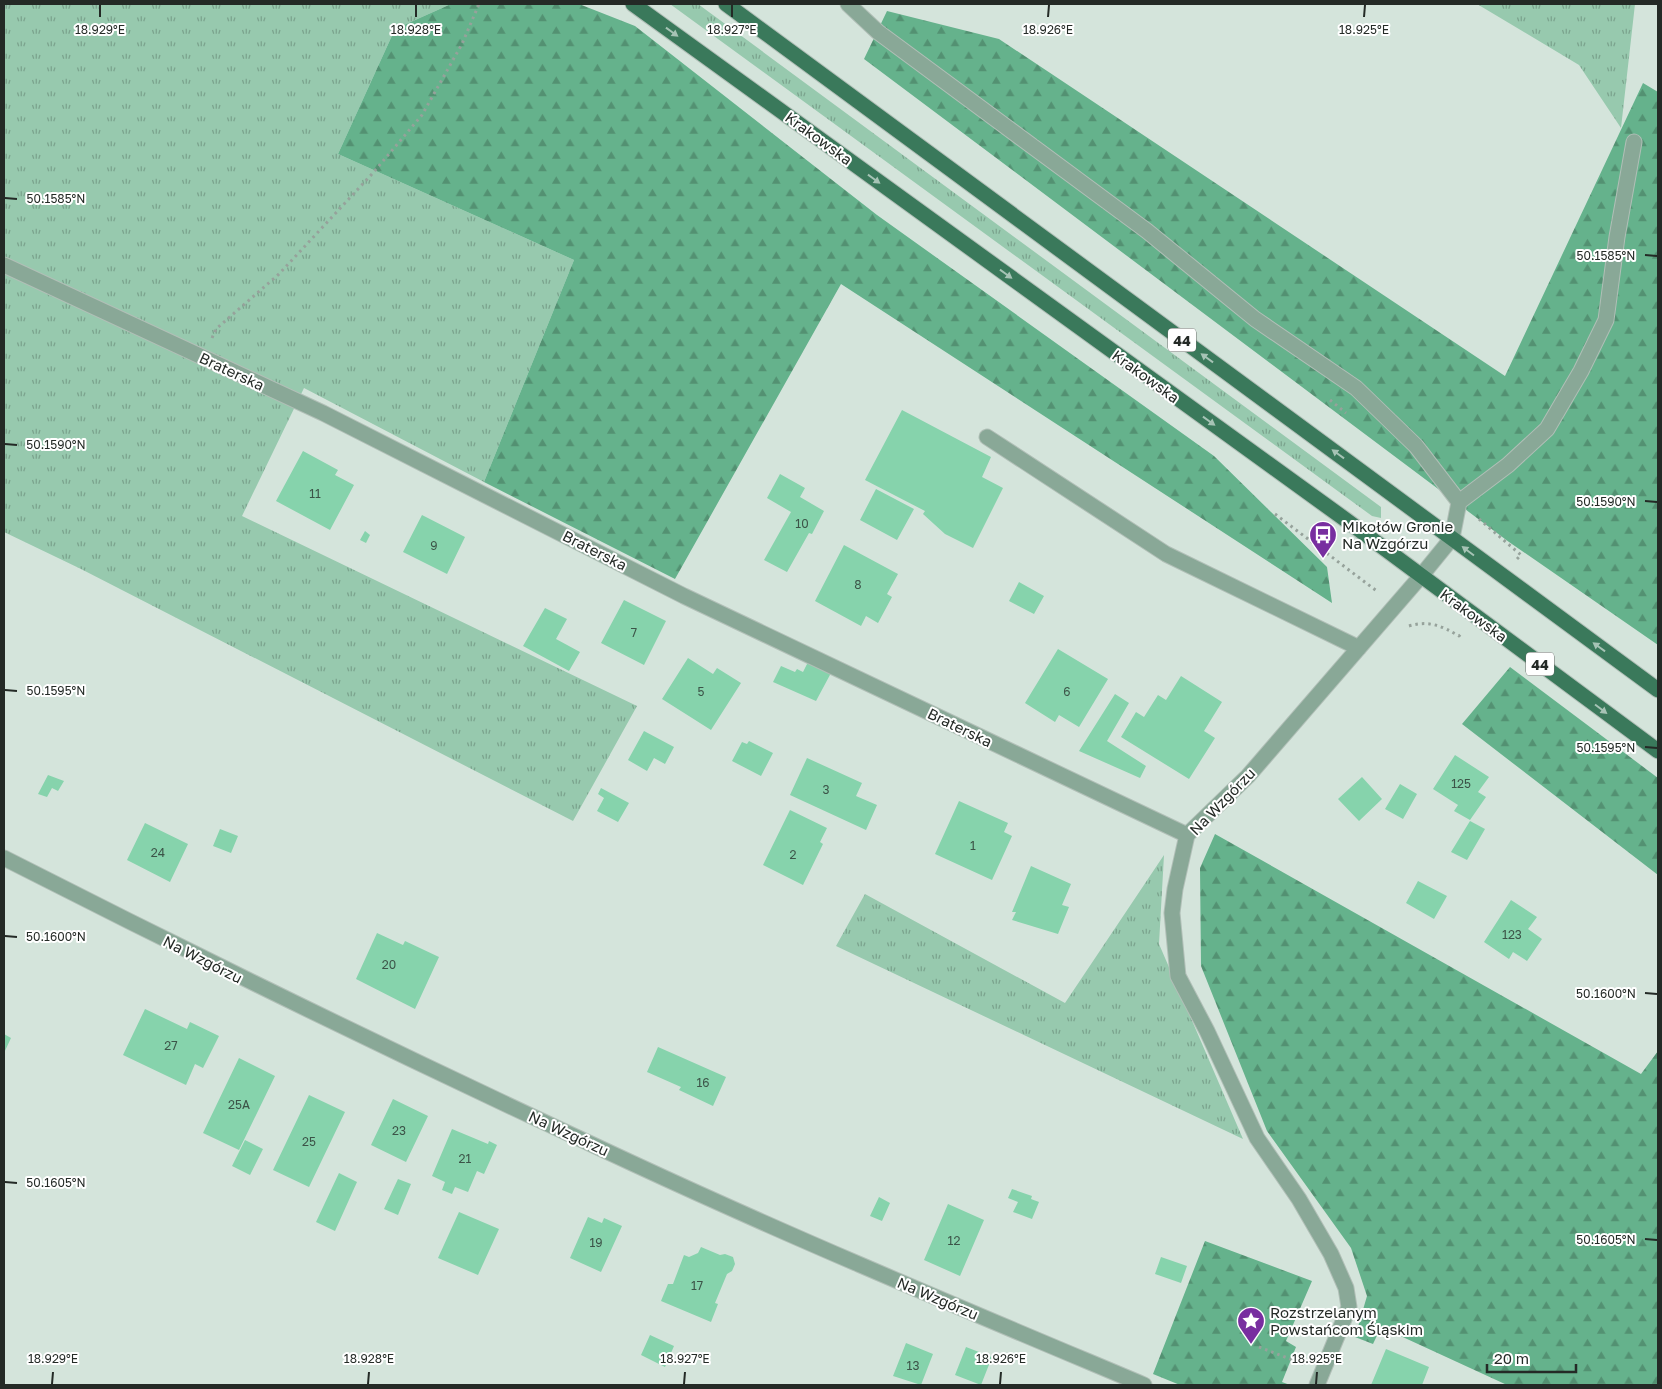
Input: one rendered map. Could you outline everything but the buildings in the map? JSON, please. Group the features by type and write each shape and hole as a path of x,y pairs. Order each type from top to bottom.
{"main road":[{"name":"Krakowska","path":"633,4 1422,576 1658,751"},
{"name":"44","path":"726,4 1658,690"}],"street":[{"path":"848,4 878,32 1147,231 1255,318 1356,388 1416,446 1459,502"},
{"path":"1452,538 1459,502 1508,465 1547,429 1581,371 1606,320 1617,237 1634,142"},
{"name":"Braterska","path":"4,265 424,463 684,596 1187,835"},
{"path":"987,437 1166,554 1359,648"},
{"name":"Na Wzgórzu","path":"1316,1385 1348,1307 1346,1288 1331,1254 1317,1230 1257,1138 1208,1031 1178,976 1172,913 1187,835 1248,776 1422,576 1452,538"},
{"name":"Na Wzgórzu","path":"4,858 231,974 636,1165 907,1286 1144,1385"}],"path":[{"path":"203,358 216,329 279,274 372,174 422,115 462,44 479,4"},
{"path":"1324,395 1347,414"},
{"path":"1275,514 1396,605"},
{"path":"1259,1348 1296,1362"}],"green space":[{"path":"4,4 451,4 395,29 338,154 574,260 484,482 304,388 242,516 637,706 573,821 81,569 4,532"},
{"path":"451,4 579,4 635,26 877,215 1214,456 1327,567 1332,603 841,284 675,579 484,482 574,260 338,154 395,29"},
{"path":"670,4 698,4 1381,507 1381,518 1372,516"},
{"path":"1477,4 1635,4 1621,128 1579,65"},
{"path":"887,11 999,39 1505,376 1643,83 1658,92 1658,645 1509,542 864,59"},
{"path":"1510,667 1658,778 1658,875 1462,724"},
{"path":"1215,834 1641,1074 1658,1051 1658,1385 1507,1385 1381,1327 1373,1344 1355,1337 1367,1296 1351,1248 1267,1131 1201,966 1200,868"},
{"path":"1164,855 1159,944 1243,1139 836,946 865,894 1065,1003"},
{"path":"1205,1241 1312,1281 1286,1341 1296,1347 1282,1382 1290,1385 1180,1385 1153,1374"}],"place":[{"name":"Mikołów Gronie Na Wzgórzu","path":"1323,559"},
{"name":"Rozstrzelanym Powstańcom Śląskim","path":"1251,1345"}]}
